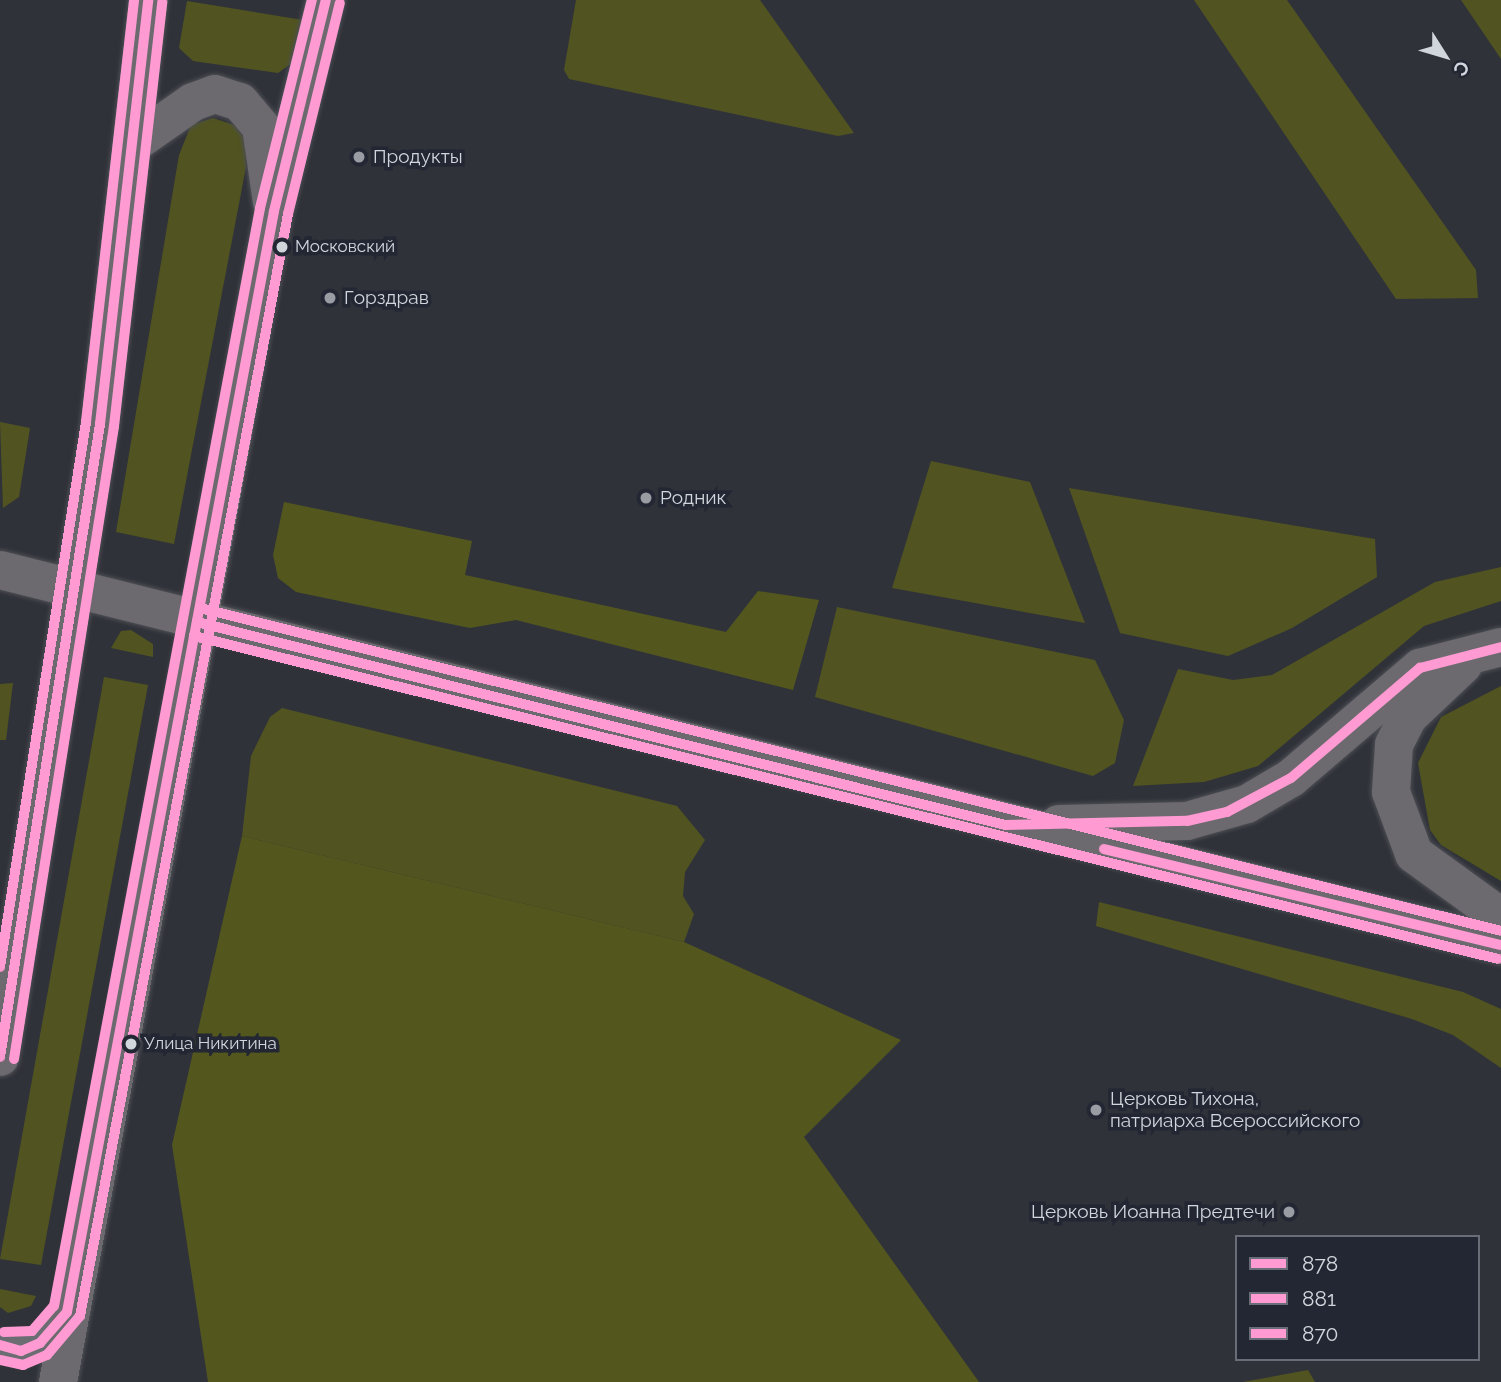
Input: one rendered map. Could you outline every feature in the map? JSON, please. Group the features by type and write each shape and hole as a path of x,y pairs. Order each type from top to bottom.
{"street":[{"path":"0,1057 73,592 133,144 148,0"},
{"path":"58,1382 67,1312 274,211 326,0"},
{"path":"133,144 193,102 215,94 240,102 261,127 274,211"},
{"path":"0,570 73,592 1005,825 1501,945"},
{"path":"1005,825 1187,821 1227,812 1291,778 1420,668 1491,648"},
{"path":"1491,648 1408,717 1394,745 1391,792 1414,854 1501,918"},
{"path":"0,1345 21,1351 40,1343 67,1312"}],"green space":[{"path":"576,0 760,0 854,133 838,136 569,79 564,70"},
{"path":"1194,0 1287,0 1476,270 1478,298 1396,299"},
{"path":"1461,0 1501,0 1501,59"},
{"path":"187,1 303,20 299,58 278,73 193,61 179,48"},
{"path":"213,118 234,125 245,139 246,167 174,544 116,532 179,155 191,125"},
{"path":"0,422 30,428 19,497 3,508"},
{"path":"931,461 1030,482 1085,623 892,588"},
{"path":"1069,488 1375,539 1377,577 1292,628 1228,656 1120,633"},
{"path":"284,502 472,541 465,575 726,632 758,591 819,600 793,690 516,620 470,628 296,592 278,578 273,555"},
{"path":"1501,567 1501,601 1424,626 1258,766 1204,782 1133,786 1178,669 1233,680 1272,675 1435,582"},
{"path":"837,607 1095,660 1124,720 1115,763 1093,776 815,697"},
{"path":"131,630 153,644 153,657 111,648 121,631"},
{"path":"104,677 148,685 41,1265 0,1259"},
{"path":"13,683 6,740 0,740 0,684"},
{"path":"1501,686 1501,881 1441,845 1430,830 1418,763 1441,717"},
{"path":"282,708 677,806 705,840 685,872 683,896 694,914 684,942 242,836 251,756 270,717"},
{"path":"242,836 684,942 901,1040 804,1137 979,1382 208,1382 172,1145"},
{"path":"1099,902 1463,992 1501,1009 1501,1068 1453,1035 1412,1019 1096,926"},
{"path":"0,1289 36,1296 31,1306 8,1313 0,1307"},
{"path":"1308,1370 1315,1382 1243,1382"}],"transit line":[{"name":"870","path":"0,967 86,422 134,0"},
{"name":"878","path":"0,1057 100,424 148,0"},
{"name":"870","path":"4,1332 32,1331 54,1306 260,208 312,0"},
{"name":"878","path":"0,1345 21,1351 40,1343 67,1312 274,211 326,0"},
{"name":"881","path":"14,1059 114,426 162,2"},
{"name":"881","path":"0,1360 23,1365 47,1355 80,1316 288,214 340,3"},
{"name":"870","path":"200,608 1501,931"},
{"name":"878","path":"197,622 1005,825 1187,821 1227,812 1291,778 1420,668 1501,647"},
{"name":"881","path":"194,636 1498,959"},
{"name":"878","path":"1104,849 1501,945"}],"place":[{"name":"Продукты","path":"359,157"},
{"name":"Московский","path":"282,247"},
{"name":"Горздрав","path":"330,298"},
{"name":"Родник","path":"646,498"},
{"name":"Улица Никитина","path":"131,1044"},
{"name":"Церковь Тихона, патриарха Всероссийского","path":"1096,1110"},
{"name":"Церковь Иоанна Предтечи","path":"1289,1212"}]}
